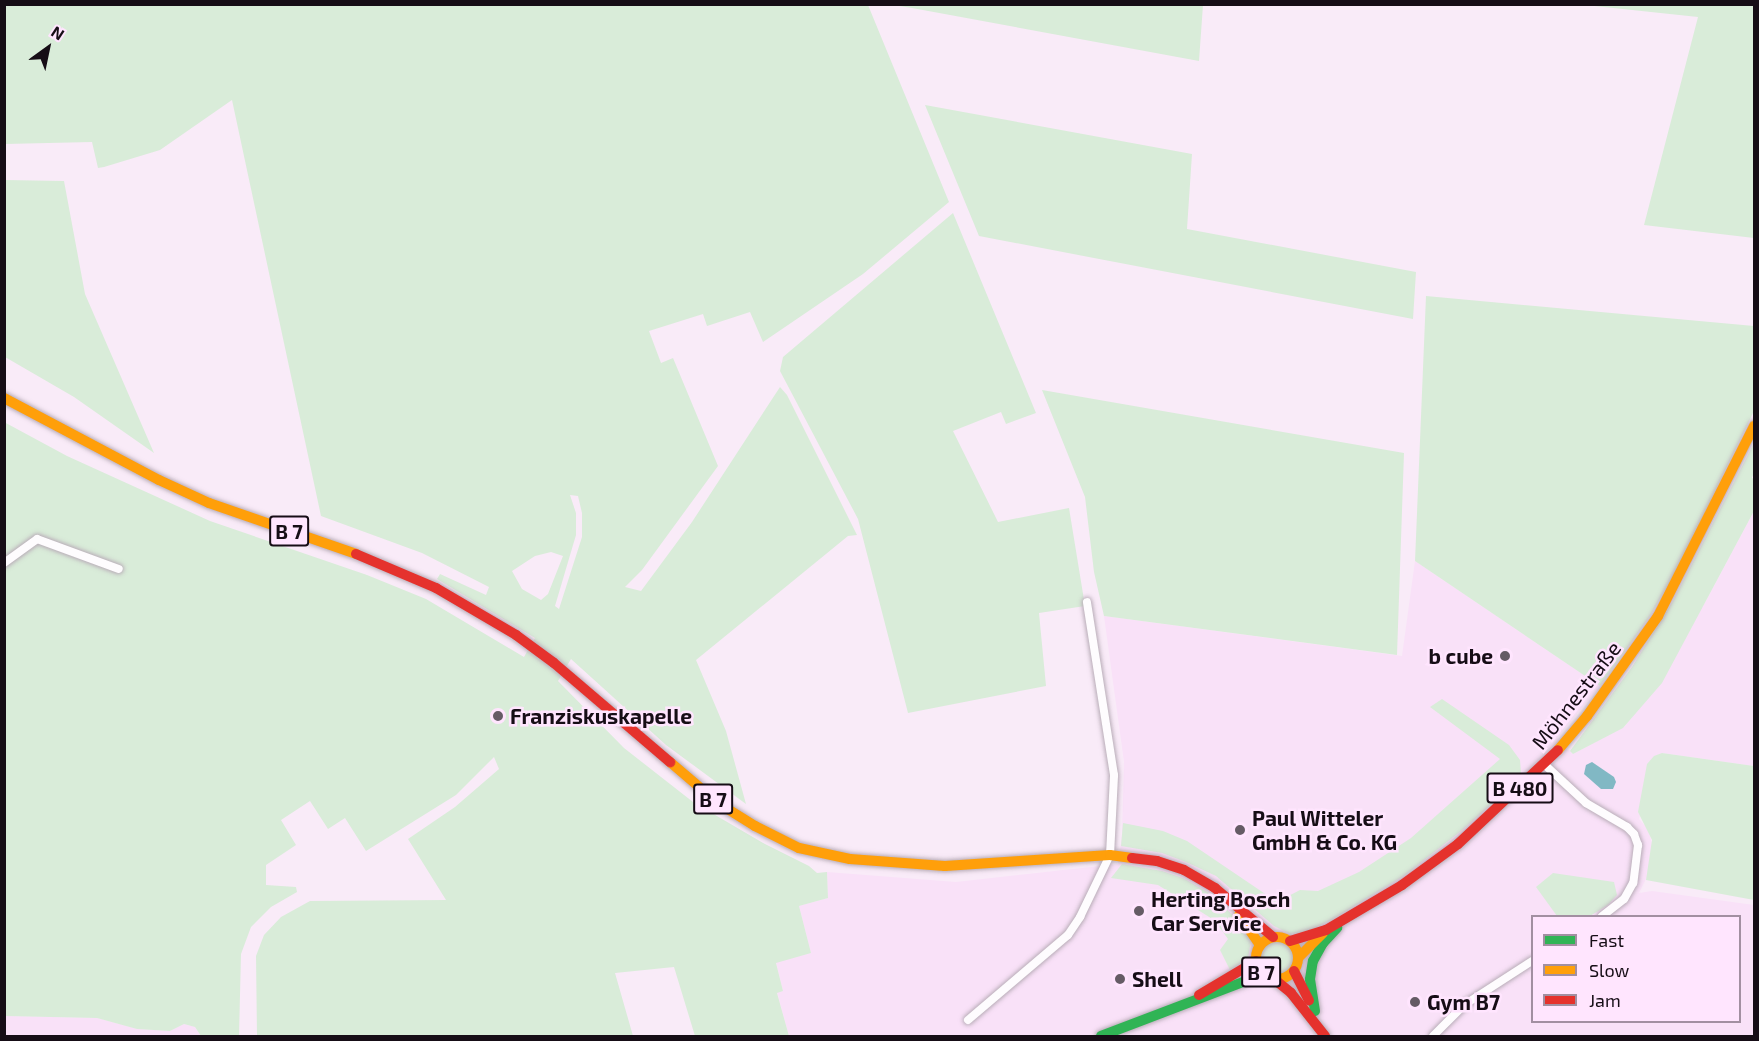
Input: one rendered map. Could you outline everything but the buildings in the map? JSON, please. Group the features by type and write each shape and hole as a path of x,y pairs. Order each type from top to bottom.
{"main road":[{"name":"B 7","path":"4,398 189,494 372,560 436,588 516,635 554,663 718,803 755,826 799,848 850,859 927,866 1110,855 1157,861 1185,870 1215,888 1273,937 1290,941 1299,957 1294,971 1287,977 1271,978"},
{"name":"Möhnestraße","path":"1345,920 1402,885 1458,844 1545,765 1587,716 1658,616 1755,426"},
{"name":"B 7","path":"1232,904 1260,945"},
{"name":"B 480","path":"1290,941 1326,930 1345,920"},
{"path":"1315,1011 1311,979 1313,961 1323,943 1345,920"},
{"name":"B 480","path":"1299,957 1326,930"},
{"name":"B 7","path":"1273,937 1260,945 1256,961 1260,971 1291,993 1325,1036"},
{"path":"1186,1003 1256,961"},
{"name":"B 7","path":"1294,971 1331,1036"},
{"path":"1101,1036 1251,980 1271,978"}],"street":[{"path":"4,563 37,539 119,569"},
{"path":"968,1020 1068,935 1080,917 1110,855 1114,775 1087,602"},
{"path":"1545,765 1586,803 1634,834 1638,845 1635,878 1629,891 1618,904 1603,915"},
{"path":"1433,1036 1464,1005 1531,961"}],"shaded area":[{"path":"1754,511 1754,766 1662,753 1639,819 1648,829 1652,844 1648,875 1639,893 1652,891 1754,905 1754,1036 789,1036 777,992 783,991 776,962 811,953 799,906 828,898 827,872 956,882 1118,864 1122,836 1124,762 1104,616 1402,656 1415,561 1600,686 1557,738 1573,754 1625,726 1642,705 1706,601"},
{"path":"5,1016 97,1018 138,1029 170,1031 184,1024 195,1027 201,1036 5,1036"}],"green space":[{"path":"5,5 868,5 949,202 863,274 763,342 750,312 707,326 703,314 649,331 661,363 673,358 718,466 642,570 625,587 641,591 692,522 780,387 787,395 857,535 848,536 696,660 726,731 746,804 666,745 571,659 558,681 624,748 693,802 765,844 809,866 817,873 827,872 828,898 799,906 811,953 776,963 783,991 777,993 789,1036 695,1036 674,967 615,973 633,1036 257,1036 256,956 264,935 281,917 310,901 446,900 408,839 455,807 499,769 494,757 456,795 366,851 345,818 328,829 310,801 281,820 296,845 266,865 266,885 296,887 297,892 271,907 251,927 241,954 239,1036 201,1036 195,1027 184,1024 170,1031 137,1029 97,1018 5,1016 4,422 67,456 210,521 367,575 426,599 524,657 535,638 437,579 440,574 486,595 489,587 422,553 321,516 232,100 160,150 104,167 98,168 92,142 5,144","holes":["570,495 578,496 582,513 582,537 559,609 555,606 576,535 576,513","551,552 563,556 548,594 541,600 522,589 512,571 535,556"]},
{"path":"893,5 1203,5 1199,61 912,8"},
{"path":"1585,5 1754,5 1754,238 1644,225 1698,17"},
{"path":"925,105 1192,154 1187,229 1416,272 1413,319 979,236"},
{"path":"5,180 64,181 85,294 154,453 74,397 5,357"},
{"path":"953,213 1036,413 1006,424 1001,412 953,431 998,522 1069,508 1085,606 1039,613 1046,686 908,713 858,519 780,371 783,357"},
{"path":"1426,296 1754,326 1754,411 1676,571 1650,616 1600,686 1415,561"},
{"path":"1042,390 1404,453 1397,655 1104,616 1094,572 1085,497"},
{"path":"1754,443 1752,478 1754,479 1754,511 1662,683 1623,728 1573,754 1570,751 1632,667 1673,601"},
{"path":"1442,699 1509,745 1520,760 1521,773 1505,792 1461,831 1405,875 1333,919 1308,931 1290,934 1274,926 1216,876 1186,862 1162,853 1121,846 1123,823 1163,831 1187,841 1277,902 1300,890 1318,891 1359,872 1411,838 1500,759 1430,707"},
{"path":"1662,753 1754,766 1754,900 1646,880 1652,840 1638,812 1647,764 1654,756"},
{"path":"1122,864 1162,871 1183,878 1209,893 1238,920 1251,940 1248,959 1230,970 1220,950 1228,939 1214,920 1158,885 1111,878"},
{"path":"1553,873 1614,882 1617,895 1608,905 1592,915 1556,915 1536,887"},
{"path":"1277,941 1289,946 1294,958 1289,970 1277,975 1265,970 1260,958 1265,946"}],"water":[{"path":"1592,762 1614,777 1616,782 1613,789 1601,789 1584,774 1586,765"}],"traffic: fast":[{"path":"1315,1011 1310,979 1313,961 1323,943 1337,928"},
{"path":"1101,1036 1251,979 1268,977"}],"traffic: slow":[{"path":"4,398 159,480 209,503 356,554"},
{"path":"1558,750 1587,716 1658,616 1754,426"},
{"path":"670,762 718,803 755,826 799,848 850,859 945,866 1110,855 1132,858"},
{"path":"1239,915 1260,945"},
{"path":"1299,957 1323,933"},
{"path":"1277,937 1285,938 1292,943 1297,950 1298,958 1297,966 1292,973 1285,978 1277,979 1269,978 1262,973 1257,966 1256,958 1257,950 1262,943 1269,938 1277,937"}],"traffic: jam":[{"path":"356,554 436,588 516,635 554,663 670,762"},
{"path":"1290,941 1326,930 1402,885 1458,844 1558,750"},
{"path":"1132,858 1157,861 1184,870 1215,888 1273,937"},
{"path":"1199,995 1256,961"},
{"path":"1294,971 1309,1000"},
{"path":"1274,979 1291,993 1325,1036"}],"place":[{"name":"b cube","path":"1505,656"},
{"name":"Franziskuskapelle","path":"498,716"},
{"name":"Paul Witteler GmbH & Co. KG","path":"1240,830"},
{"name":"Herting Bosch Car Service","path":"1139,911"},
{"name":"Shell","path":"1120,979"},
{"name":"Gym B7","path":"1415,1002"}]}
